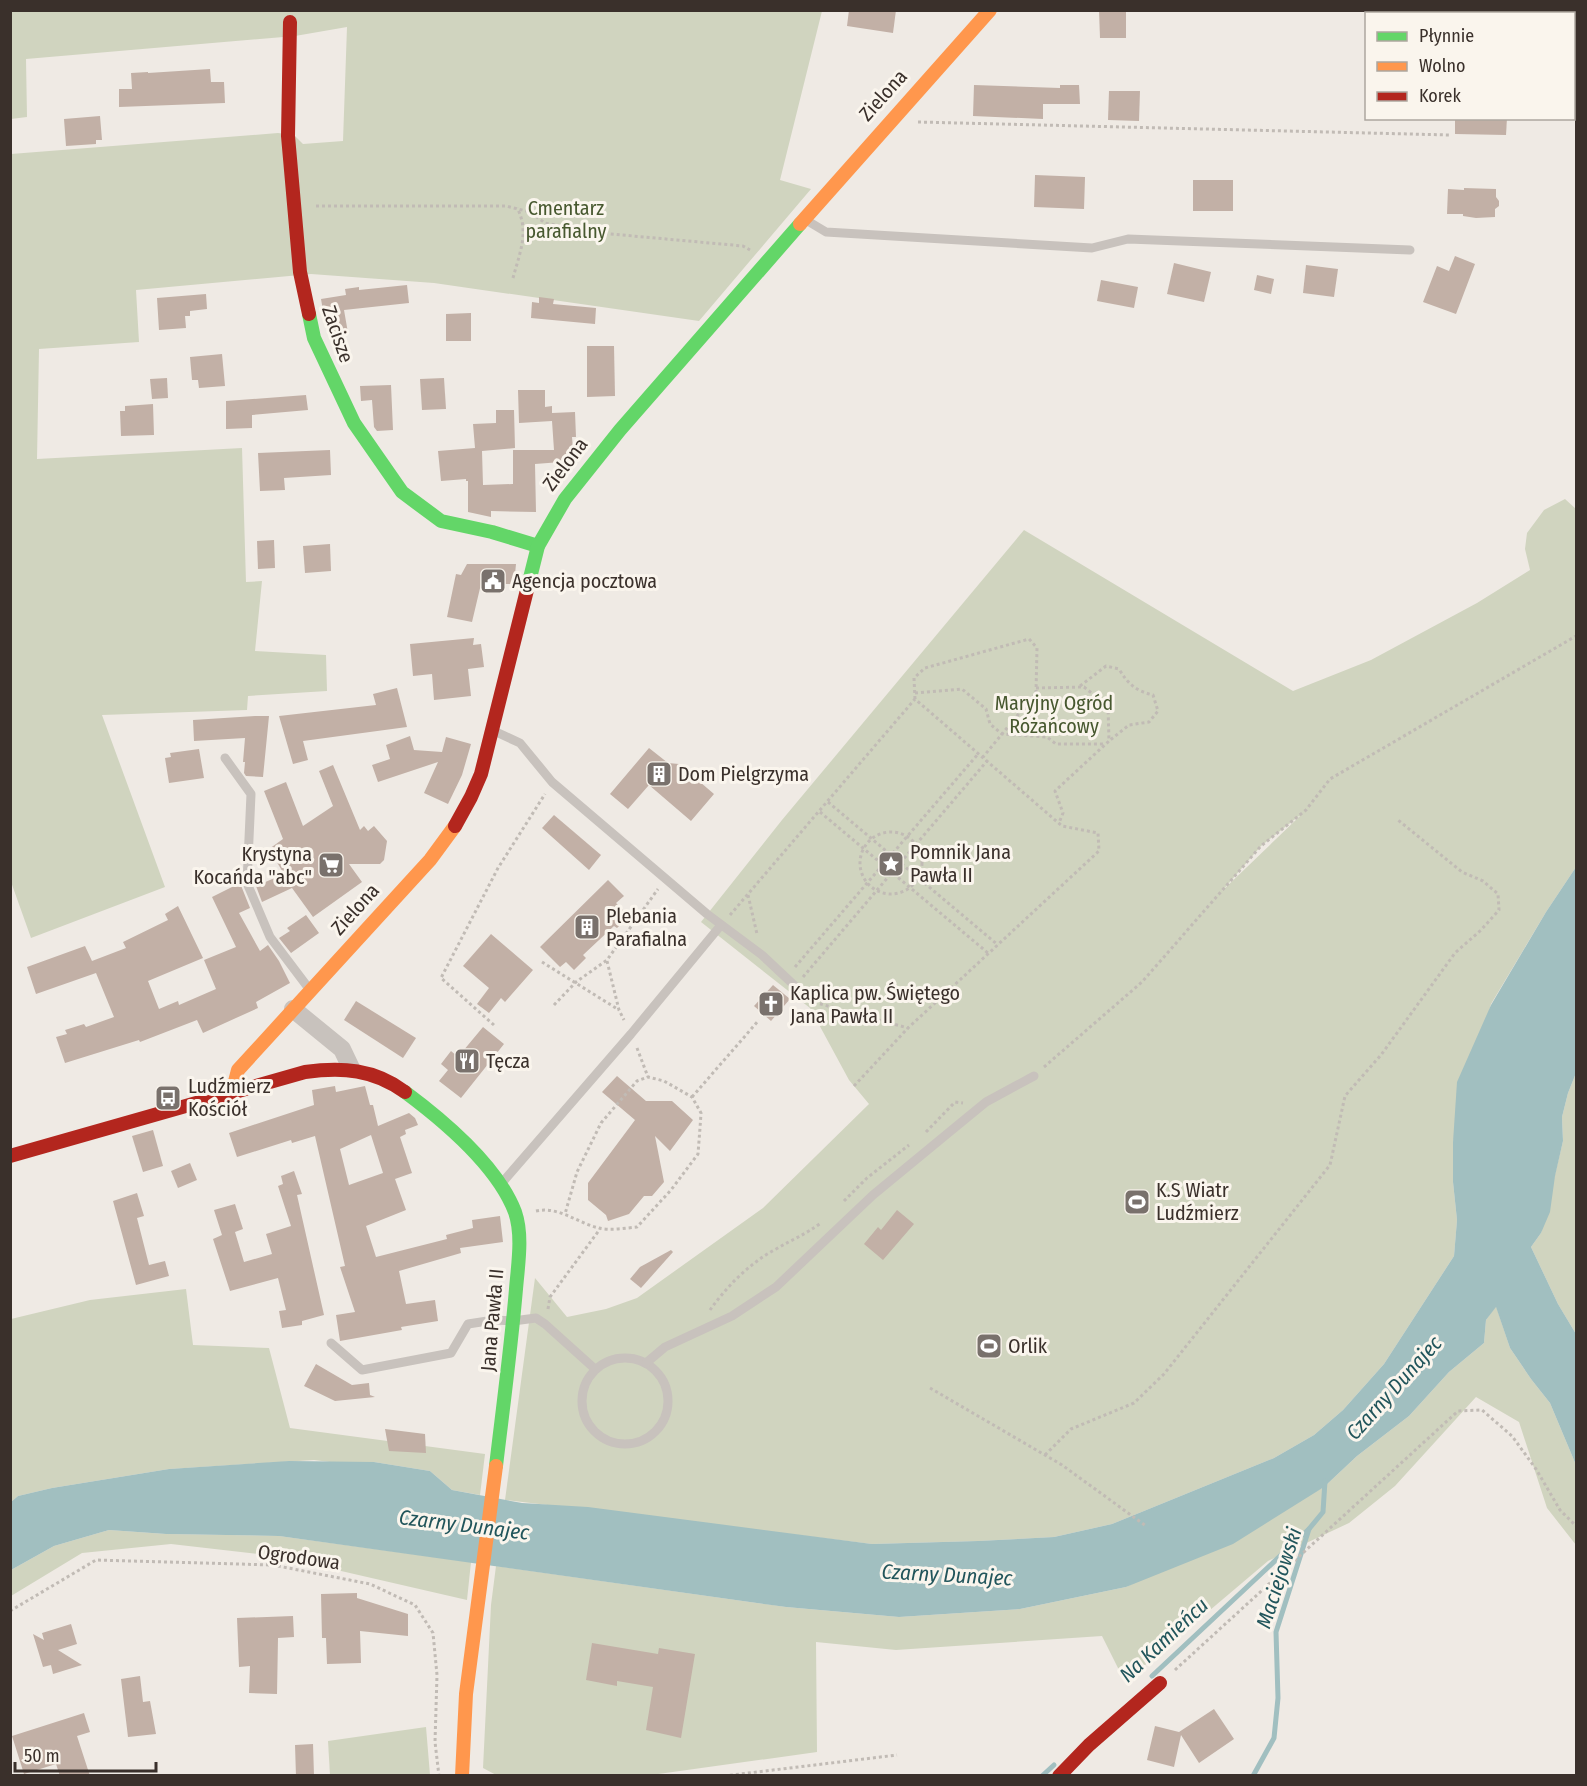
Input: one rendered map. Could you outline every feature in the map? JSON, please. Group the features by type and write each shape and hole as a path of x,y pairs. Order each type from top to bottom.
{"street":[{"name":"Zielona","path":"232,1093 238,1070 430,860 455,827 471,800 482,774 538,546 565,499 595,461 804,219 990,10"},
{"name":"Zacisze","path":"290,22 288,136 300,272 314,338 354,423 402,492 441,521 492,532 538,546"},
{"path":"293,1009 342,1049 351,1068"},
{"name":"Jana Pawła II","path":"10,1156 305,1072 326,1068 351,1068 389,1080 411,1095 480,1160 500,1185 516,1215 518,1238 513,1321 474,1637 462,1776"},
{"path":"1059,1776 1089,1745 1160,1683"}],"lane":[{"path":"804,219 826,232 1092,248 1128,239 1410,250"},
{"path":"492,730 520,743 552,782 721,925 762,954 795,986"},
{"path":"225,758 251,794 247,883 270,937 311,991"},
{"path":"500,1185 631,1034 721,925"},
{"path":"646,1363 665,1347 732,1316 776,1287 873,1195 986,1102 1034,1076"},
{"path":"331,1343 362,1370 451,1353 468,1324 536,1318 596,1369"},
{"path":"620,1358 646,1363 657,1372 665,1384 668,1397 667,1410 662,1423 654,1434 641,1442 626,1445 611,1443 598,1436 587,1424 582,1410 581,1395 586,1381 607,1361 620,1358"}],"path":[{"path":"890,121 1450,135"},
{"path":"305,206 506,206 530,212 545,223 600,233 743,246 755,253"},
{"path":"513,278 524,231 522,216 517,208"},
{"path":"1034,1076 1142,982 1261,846 1306,810 1330,779 1576,636"},
{"path":"721,925 915,699 914,678 926,668 1029,639 1037,648 1036,693 982,757"},
{"path":"1059,823 1063,813 1055,791 1107,742 1129,725 1149,722 1158,711 1154,695 1142,692 1128,683 1119,669 1106,666 1078,687"},
{"path":"1036,688 1084,687 1108,706 1107,742"},
{"path":"915,693 962,689 986,709 990,724 1002,734 1047,736 1056,744 1107,742"},
{"path":"854,1086 908,1028 1099,851 1098,833 1062,826 915,699"},
{"path":"786,978 978,754"},
{"path":"908,1028 817,1003 795,986 987,761"},
{"path":"494,1025 441,978 498,868 552,782"},
{"path":"828,802 998,945"},
{"path":"820,812 988,953"},
{"path":"1045,1455 1071,1429 1134,1402 1164,1374 1330,1165 1345,1096 1382,1055 1455,952 1499,910 1498,894 1483,881 1462,872 1398,820"},
{"path":"890,832 907,837 916,845 922,861 918,878 910,888 894,894 877,891 868,883 861,867 864,849 872,839 890,832"},
{"path":"554,1005 576,982 607,960 665,879"},
{"path":"748,895 762,954"},
{"path":"542,962 619,1010"},
{"path":"692,1097 759,1020"},
{"path":"516,1215 545,1209 565,1214 600,1229 637,1227 671,1190 698,1154 701,1113 692,1097 664,1081 648,1077 637,1081 601,1123 578,1172 565,1214"},
{"path":"924,1134 956,1102 962,1102 975,1111"},
{"path":"843,1202 867,1178 915,1140"},
{"path":"701,1330 708,1312 724,1290 776,1249 803,1236 827,1219"},
{"path":"545,1324 550,1297 600,1229"},
{"path":"930,1388 1062,1465 1146,1526"},
{"path":"1160,1683 1458,1411 1482,1410 1512,1437 1536,1469 1560,1510 1576,1526"},
{"name":"Ogrodowa","path":"10,1611 96,1560 273,1565 370,1584 415,1605 433,1633 437,1675 435,1742 439,1776"},
{"path":"724,1776 897,1755"}],"green space":[{"name":"Cmentarz parafialny","path":"10,11 822,11 780,180 811,189 699,321 434,283 311,274 136,290 139,342 39,349 37,459 242,448 246,582 262,581 255,651 326,655 327,691 248,696 247,710 102,715 165,887 31,938 10,879 11,154 278,133 294,135 303,144 343,141 347,27 295,36 26,59 27,117 11,119"},
{"name":"Maryjny Ogród Różańcowy","path":"1565,499 1576,509 1576,867 1491,1004 1453,1142 1453,1182 1457,1220 1454,1256 1384,1364 1343,1410 1314,1435 1274,1458 1112,1524 1054,1537 872,1544 505,1500 535,1278 567,1317 606,1309 637,1298 763,1208 869,1104 849,1080 810,1008 701,922 782,820 1024,530 1293,691 1371,660 1477,603 1530,570 1525,549 1527,533 1544,510","holes":["1300,816 1222,891 1261,846"]},
{"path":"1576,1073 1576,1334 1558,1304 1531,1247 1541,1233 1563,1141 1562,1117"},
{"path":"186,1289 193,1345 269,1348 290,1428 485,1454 480,1495 452,1490 430,1471 374,1462 338,1463 314,1460 169,1469 52,1488 18,1496 11,1502 11,1319 90,1300"},
{"path":"1496,1306 1510,1348 1550,1403 1576,1465 1576,1545 1547,1508 1519,1422 1476,1397 1395,1486 1349,1523 1268,1561 1125,1682 1102,1636 896,1650 816,1642 817,1752 644,1776 498,1776 483,1768 491,1605 496,1566 786,1607 899,1617 1020,1609 1126,1587 1324,1487 1357,1456 1409,1416 1449,1372 1484,1343 1486,1320"},
{"path":"109,1530 166,1534 279,1536 471,1562 467,1600 276,1556 171,1544 82,1553 11,1596 11,1570 54,1546"},
{"path":"426,1727 430,1775 330,1775 328,1741"}],"water":[{"name":"Czarny Dunajec","path":"1576,867 1576,1073 1562,1117 1563,1141 1550,1212 1541,1233 1531,1247 1558,1304 1576,1334 1576,1465 1550,1403 1510,1348 1496,1307 1486,1320 1484,1343 1449,1372 1409,1416 1357,1456 1324,1487 1233,1544 1126,1587 1020,1609 899,1617 786,1607 279,1536 166,1534 109,1530 54,1546 11,1570 11,1502 18,1496 52,1488 169,1469 289,1461 374,1462 430,1471 452,1490 522,1503 588,1507 872,1544 1054,1537 1112,1524 1274,1458 1314,1435 1343,1410 1384,1364 1454,1256 1457,1220 1453,1182 1453,1142 1457,1082 1491,1005 1546,912"}],"building":[{"path":"849,10 896,10 893,33 847,26"},
{"path":"1099,10 1126,10 1126,38 1100,38"},
{"path":"210,69 211,82 224,82 225,103 119,107 119,89 132,89 131,73"},
{"path":"974,85 1060,88 1060,85 1079,85 1080,104 1043,104 1043,119 973,116"},
{"path":"1109,91 1140,91 1139,121 1108,120"},
{"path":"100,116 102,140 96,140 96,144 66,146 64,119"},
{"path":"1455,120 1507,120 1506,135 1455,134"},
{"path":"1035,175 1085,177 1084,209 1034,207"},
{"path":"1193,180 1233,180 1233,211 1193,211"},
{"path":"1464,188 1496,189 1499,206 1495,209 1495,217 1476,218 1463,216 1463,214 1447,214 1448,189 1464,190"},
{"path":"1455,256 1475,264 1456,314 1423,302 1437,266 1449,271"},
{"path":"1174,263 1211,272 1204,302 1167,294"},
{"path":"1306,265 1338,269 1334,297 1303,293"},
{"path":"1257,275 1274,279 1271,294 1254,290"},
{"path":"1101,280 1138,287 1134,308 1097,301"},
{"path":"407,285 409,303 344,310 348,333 332,336 329,321 325,322 321,299 346,295 345,289 359,287 359,290"},
{"path":"206,294 207,309 190,311 190,316 185,316 186,328 159,330 157,298"},
{"path":"539,297 554,299 553,304 596,308 595,324 531,318 532,302 539,303"},
{"path":"471,313 471,341 446,341 446,314"},
{"path":"587,346 614,346 615,396 587,397"},
{"path":"222,354 225,386 199,388 198,380 192,380 190,357"},
{"path":"167,378 168,398 152,399 150,379"},
{"path":"444,378 446,409 422,410 420,379"},
{"path":"391,385 393,430 377,431 374,427 372,400 361,401 360,386"},
{"path":"518,390 545,390 545,407 552,406 552,413 575,412 576,437 572,437 574,461 535,464 536,512 491,511 491,517 468,512 468,481 466,479 441,481 438,451 475,448 473,424 496,423 496,410 514,410 515,448 482,451 483,485 513,484 513,450 554,450 552,421 519,423"},
{"path":"306,395 308,410 252,415 252,428 226,429 226,401"},
{"path":"153,404 154,435 121,436 120,411 125,411 125,406"},
{"path":"330,450 331,475 284,478 285,490 260,491 258,453"},
{"path":"274,540 275,568 258,569 257,541"},
{"path":"330,544 331,571 305,573 303,546"},
{"path":"467,564 516,564 514,584 481,584 472,622 447,617 456,574 461,575"},
{"path":"474,638 473,645 481,644 484,667 468,669 471,696 434,700 432,674 413,676 410,644"},
{"path":"397,688 407,727 303,741 308,760 293,764 279,716 376,705 373,694"},
{"path":"269,716 263,777 246,776 244,773 245,738 194,741 193,720"},
{"path":"410,736 414,750 442,752 446,737 471,744 462,775 448,804 424,793 438,762 378,782 372,765 390,759 386,745"},
{"name":"Dom Pielgrzyma","path":"649,748 668,763 679,764 714,794 691,821 649,785 628,809 610,794"},
{"path":"199,749 204,778 169,783 165,758 171,757 170,753"},
{"path":"333,765 360,830 364,826 368,831 374,826 387,841 384,860 380,864 349,864 362,882 313,917 292,888 262,902 256,886 284,874 269,849 283,839 264,791 286,782 303,826 333,806 319,771"},
{"path":"554,815 601,855 589,870 542,828"},
{"name":"Plebania Parafialna","path":"608,880 624,896 616,903 629,916 617,928 614,926 583,955 586,958 574,970 566,962 560,967 540,947"},
{"path":"240,883 250,908 239,913 260,951 268,945 290,983 256,1002 258,1008 203,1033 197,1020 140,1042 139,1040 65,1063 56,1037 67,1034 65,1030 84,1024 86,1027 114,1017 96,973 36,994 27,967 85,946 92,961 126,948 123,942 168,920 165,914 178,906 203,958 148,981 159,1009 178,1001 179,1005 216,989 204,960 236,947 212,897"},
{"path":"306,915 319,933 291,953 279,938 290,931 287,928"},
{"path":"491,934 533,970 505,1002 501,998 489,1013 477,1004 489,988 463,966"},
{"name":"Kaplica pw. Świętego Jana Pawła II","path":"773,985 790,999 771,1021 754,1006"},
{"path":"356,1001 416,1038 403,1058 344,1020"},
{"name":"Tęcza","path":"483,1027 504,1044 461,1098 439,1081 448,1070 441,1064 451,1051 458,1057"},
{"path":"617,1076 646,1101 672,1101 693,1120 670,1151 655,1136 664,1182 652,1196 644,1196 629,1214 608,1221 606,1215 588,1200 588,1183 635,1120 602,1092"},
{"path":"335,1086 336,1092 365,1086 378,1126 409,1113 418,1125 405,1130 406,1134 400,1137 412,1173 395,1179 406,1210 366,1226 376,1257 447,1239 446,1235 473,1228 472,1220 500,1216 503,1242 460,1248 461,1253 399,1271 406,1304 435,1300 438,1321 340,1341 336,1315 355,1312 340,1267 345,1266 315,1136 292,1143 291,1140 237,1157 229,1133 314,1105 312,1090","holes":["371,1135 383,1173 349,1185 340,1149"]},
{"path":"153,1130 163,1166 143,1172 132,1136"},
{"path":"190,1163 197,1180 178,1188 171,1171"},
{"path":"294,1171 302,1194 297,1195 324,1315 302,1321 302,1325 282,1328 279,1311 286,1310 278,1278 230,1291 213,1239 222,1235 214,1210 235,1204 243,1229 235,1232 244,1262 272,1254 266,1234 291,1226 278,1186 283,1184 281,1176"},
{"path":"137,1193 144,1216 137,1218 149,1265 165,1261 169,1276 136,1285 113,1201"},
{"path":"897,1210 914,1224 883,1260 864,1244 878,1227 881,1230"},
{"path":"671,1250 673,1252 641,1288 630,1279 640,1267"},
{"path":"316,1364 352,1385 369,1383 370,1395 375,1397 335,1401 304,1386"},
{"path":"385,1429 425,1434 426,1453 389,1451"},
{"path":"357,1593 357,1598 408,1614 408,1636 360,1631 361,1663 327,1664 326,1638 322,1638 321,1594"},
{"path":"293,1616 294,1637 278,1638 277,1694 249,1693 250,1666 239,1667 237,1618"},
{"path":"71,1624 77,1644 58,1650 82,1665 53,1674 51,1665 43,1667 33,1634 44,1640 42,1633"},
{"path":"592,1643 658,1654 659,1648 695,1654 681,1738 646,1730 653,1687 617,1681 617,1686 586,1680"},
{"path":"140,1676 143,1702 150,1701 156,1734 128,1737 121,1679"},
{"path":"1214,1709 1234,1739 1199,1763 1181,1735 1174,1767 1147,1760 1155,1726 1179,1732"},
{"path":"84,1713 90,1732 77,1736 90,1776 60,1776 56,1764 24,1774 12,1736"},
{"path":"313,1744 314,1776 296,1776 295,1745"}],"waterway":[{"name":"Maciejowski","path":"1253,1776 1274,1738 1278,1698 1276,1632 1309,1529 1323,1512 1325,1481"},
{"name":"Na Kamieńcu","path":"1152,1676 1309,1529"},
{"name":"Na Kamieńcu","path":"1042,1776 1054,1765"}],"traffic: fast":[{"path":"529,582 538,546 565,499 620,430 800,224"},
{"path":"309,314 314,338 354,423 402,492 441,521 492,532 538,546"},
{"path":"405,1092 452,1130 483,1161 507,1195 515,1212 519,1240 518,1270 496,1466"}],"traffic: slow":[{"path":"800,224 990,10"},
{"path":"232,1093 238,1070 430,860 455,826"},
{"path":"462,1776 466,1694 496,1466"}],"traffic: jam":[{"path":"290,22 288,136 300,272 309,314"},
{"path":"455,826 481,774 529,582"},
{"path":"10,1156 305,1072 345,1070 369,1074 382,1078 405,1092"},
{"path":"1059,1776 1089,1745 1160,1683"}],"place":[{"name":"Agencja pocztowa","path":"493,581"},
{"name":"Dom Pielgrzyma","path":"659,774"},
{"name":"Pomnik Jana Pawła II","path":"891,864"},
{"name":"Krystyna Kocańda \"abc\"","path":"331,865"},
{"name":"Plebania Parafialna","path":"587,927"},
{"name":"Kaplica pw. Świętego Jana Pawła II","path":"771,1004"},
{"name":"Tęcza","path":"467,1061"},
{"name":"Ludźmierz Kościół","path":"168,1098"},
{"name":"K.S Wiatr Ludźmierz","path":"1137,1202"},
{"name":"Orlik","path":"989,1346"}]}
